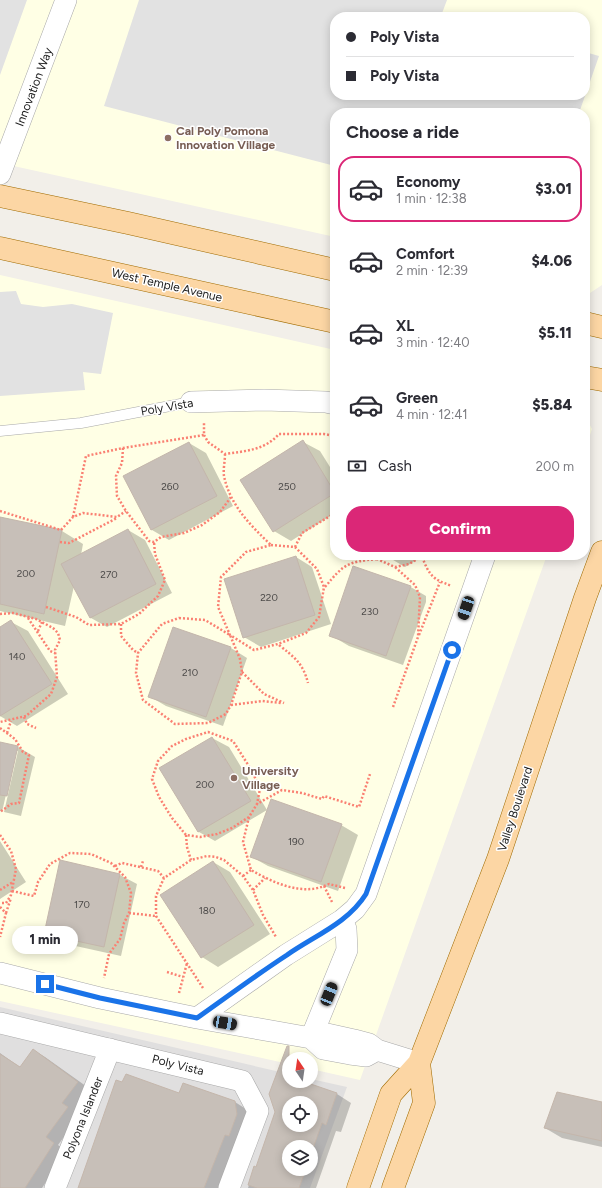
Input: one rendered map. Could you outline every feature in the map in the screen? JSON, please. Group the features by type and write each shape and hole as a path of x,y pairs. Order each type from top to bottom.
{"main road":[{"path":"0,196 128,223 330,269"},
{"name":"West Temple Avenue","path":"0,248 330,321"},
{"path":"590,324 602,327"},
{"path":"590,378 602,380"},
{"name":"Valley Boulevard","path":"358,1188 391,1094 419,1063 498,859 585,598 602,552"},
{"name":"Valley Boulevard","path":"393,1188 424,1103 419,1063"}],"street":[{"name":"Innovation Way","path":"0,174 66,0"},
{"name":"Poly Vista","path":"197,402 264,400 330,403"},
{"path":"197,1018 286,955 342,920 355,909 366,894 483,560"},
{"path":"311,1038 347,950 346,929 342,920"},
{"path":"0,973 100,998 197,1018 311,1038 323,1049 366,1056 378,1050 419,1063"},
{"name":"Poly Vista","path":"0,1024 242,1081 258,1111 229,1188"},
{"name":"Polyona Islander","path":"55,1188 110,1049"}],"lane":[{"name":"Poly Vista","path":"0,431 55,427 197,402"}],"path":[{"path":"197,402 204,435 208,442 225,454 254,450 272,442 279,434 330,435"},
{"path":"73,517 86,456 123,448 204,435"},
{"path":"123,448 122,462 116,476 117,496 126,511 149,541 154,542"},
{"path":"225,454 224,475 231,497 247,522 271,544"},
{"path":"154,542 161,537 184,533 202,525 220,512 231,497"},
{"path":"0,511 62,530 73,517 83,513 117,517"},
{"path":"60,542 69,543 126,511"},
{"path":"295,547 302,533 330,516"},
{"path":"46,607 76,617 89,625 121,624 139,614 158,596 165,580 155,554 154,542"},
{"path":"295,547 271,544 246,552 221,577 218,607 230,635 240,659 242,672 231,705 226,714 208,723 175,724 143,700 136,673 138,653 162,624 179,618 205,620 230,635 254,650 278,644 306,633 319,617 324,587 317,569 295,547"},
{"path":"324,587 340,569 356,561 366,560"},
{"path":"379,560 395,567 415,585 420,597 418,637"},
{"path":"395,567 409,564 416,560"},
{"path":"424,560 428,572 440,582 471,594"},
{"path":"393,707 418,637 440,582"},
{"path":"0,614 13,613 42,622 53,628 58,633 60,640 55,650 57,676 51,694 24,717 11,721 0,722"},
{"path":"28,617 50,651 56,653"},
{"path":"38,632 42,622"},
{"path":"121,624 121,636 133,650 138,653"},
{"path":"278,644 300,662 308,683"},
{"path":"231,705 262,701 284,703 264,694 242,672"},
{"path":"24,717 27,724 36,728"},
{"path":"7,733 11,721"},
{"path":"0,728 14,739 23,752 29,755 19,803 11,804 0,812"},
{"path":"191,860 186,835 172,818 159,797 152,779 158,761 172,746 186,738 208,732 233,741 252,771 260,789 257,804 250,817 243,842 252,870 265,878 292,888 311,889 328,884 366,894"},
{"path":"257,804 282,790 302,793 322,799 324,796 359,807 370,774"},
{"path":"186,835 200,837 217,834 232,828 250,817"},
{"path":"0,835 11,851 16,870 0,937"},
{"path":"12,891 34,896 38,882 50,864 70,853 91,854 111,863 125,876 131,893 129,913 124,922 120,939 109,954 100,998"},
{"path":"197,1018 196,992 204,989 156,916 156,896 164,878 191,860 199,857 216,857 224,860 243,876 253,890 263,915 286,955"},
{"path":"141,867 143,860"},
{"path":"115,866 122,863 158,871 164,878"},
{"path":"243,876 252,870"},
{"path":"253,890 265,878"},
{"path":"0,890 14,882"},
{"path":"0,903 6,903 11,895"},
{"path":"0,907 6,913"},
{"path":"129,913 156,916"},
{"path":"179,993 187,963"},
{"path":"167,972 183,977"}],"shaded area":[{"name":"Cal Poly Pomona Innovation Village","path":"0,0 602,0 602,285 590,293 590,108 330,108 330,236 0,163"},
{"path":"0,0 27,0 0,75"},
{"path":"139,0 447,0 442,12 330,12 330,100 584,100 581,108 330,108 330,165 104,106"},
{"path":"590,53 599,56 590,82"},
{"name":"University Village","path":"0,275 330,349 330,560 545,560 360,1080 318,1071 318,1052 282,1052 282,1062 0,1001"},
{"path":"16,291 21,304 43,307 72,304 113,313 101,374 83,372 85,390 0,396 0,292"},
{"path":"0,1007 282,1072 282,1088 318,1088 318,1081 347,1087 318,1166 318,1140 282,1140 282,1176 314,1176 310,1188 0,1188"}],"building":[{"path":"303,440 330,485 330,496 273,532 240,480"},
{"path":"189,442 217,496 151,530 123,476"},
{"path":"0,517 62,530 44,614 0,604"},
{"path":"128,529 156,584 90,618 61,564"},
{"path":"296,556 315,615 243,638 224,579"},
{"path":"353,566 411,586 386,656 329,636"},
{"path":"11,620 52,684 0,716 0,627"},
{"path":"173,627 231,647 206,717 148,697"},
{"path":"212,737 251,801 198,832 159,768"},
{"path":"0,742 18,746 7,796 0,795"},
{"path":"271,799 342,824 321,882 250,857"},
{"path":"60,860 120,874 104,947 44,934"},
{"path":"213,861 254,925 201,958 160,895"},
{"path":"287,1046 289,1046 289,1052 285,1052"},
{"path":"33,1049 78,1082 62,1103 68,1107 46,1137 54,1143 25,1188 0,1188 0,1054 20,1067"},
{"path":"282,1059 282,1088 318,1088 318,1086 337,1093 326,1125 322,1123 316,1140 282,1140 282,1176 303,1176 299,1188 257,1188 248,1185 254,1166 256,1167 275,1112 269,1094"},
{"path":"126,1074 179,1093 183,1083 235,1101 237,1114 229,1136 225,1135 204,1188 78,1188 116,1080 122,1082"},
{"path":"557,1092 602,1102 602,1141 544,1128"}],"place":[{"name":"Cal Poly Pomona Innovation Village","path":"168,138"},
{"name":"University Village","path":"234,778"}],"route":[{"path":"45,984 100,998 197,1018 286,955 348,915 355,909 366,894 452,650"}]}
